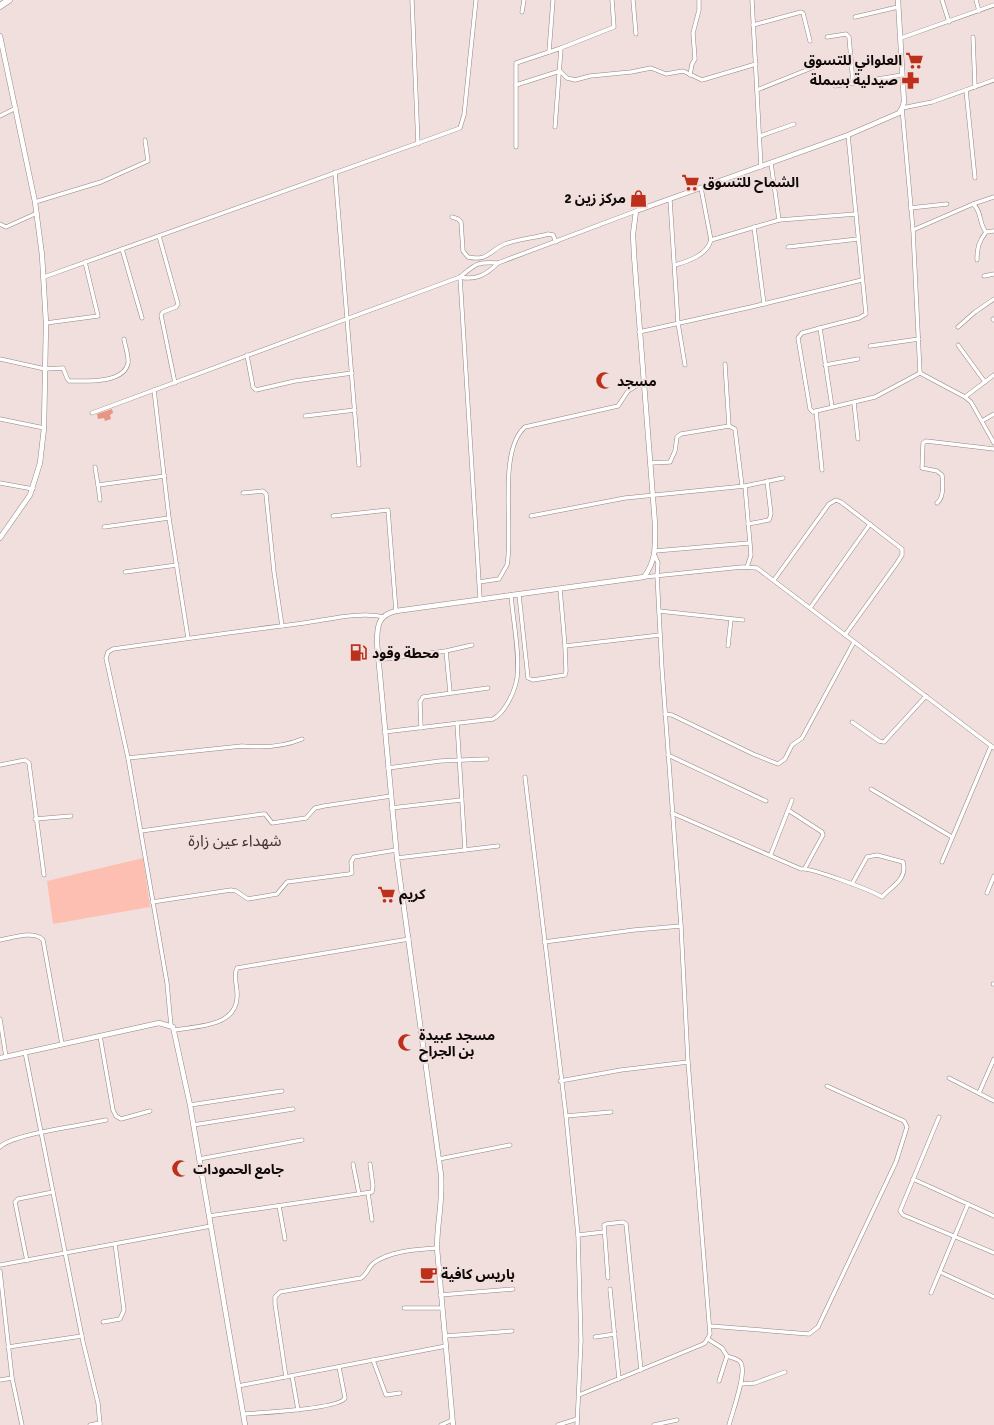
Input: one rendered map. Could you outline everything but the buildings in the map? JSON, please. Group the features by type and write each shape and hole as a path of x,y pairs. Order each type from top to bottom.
{"main road":[{"path":"0,6 9,0"}],"street":[{"path":"412,0 418,144"},
{"path":"44,277 335,172 455,131 462,124 476,0"},
{"path":"522,12 524,0"},
{"path":"549,52 553,0"},
{"path":"516,147 516,63 561,48 614,27 612,0"},
{"path":"632,0 636,34"},
{"path":"690,75 692,64 695,59 696,49 693,33 699,10 699,0"},
{"path":"752,0 761,167"},
{"path":"460,277 467,279 484,275 498,263 636,211 848,135 899,113 904,102 898,0"},
{"path":"942,0 949,22"},
{"path":"976,0 979,11"},
{"path":"900,38 994,5"},
{"path":"855,17 898,7"},
{"path":"754,25 801,12 803,13 810,42"},
{"path":"828,37 846,34 848,37 853,83"},
{"path":"0,36 37,213 44,277 46,323 44,428 40,463 33,489 24,505 0,538"},
{"path":"973,37 975,87"},
{"path":"555,127 561,48"},
{"path":"560,71 564,76 572,80 590,76 631,72 651,68 664,74 683,71 702,80 756,64"},
{"path":"757,90 814,67"},
{"path":"516,85 560,71"},
{"path":"835,86 902,75"},
{"path":"902,108 927,103 994,80"},
{"path":"966,90 974,178"},
{"path":"0,116 16,108"},
{"path":"902,108 912,230 920,373"},
{"path":"760,136 794,124"},
{"path":"848,135 866,314 864,316 802,333 798,338 810,409 813,412 875,397 920,373"},
{"path":"35,202 101,182 148,161 145,140"},
{"path":"771,163 779,220"},
{"path":"335,172 359,465"},
{"path":"675,265 693,258 706,250 711,240 701,188"},
{"path":"912,230 973,204 994,197"},
{"path":"670,200 678,323 685,365"},
{"path":"910,208 947,204"},
{"path":"973,204 978,208 983,228 986,232"},
{"path":"579,1395 701,1345 708,1339 710,1326 688,1062 681,926 656,575 658,563 655,553 653,496 639,332 633,234 636,211"},
{"path":"0,224 6,227 37,213"},
{"path":"711,240 779,220 856,214"},
{"path":"452,217 461,222 463,251 468,257 483,257 495,252 503,244 548,234 553,235 556,242"},
{"path":"754,227 764,304"},
{"path":"986,232 994,231"},
{"path":"977,260 977,248 986,232"},
{"path":"159,236 178,304 176,307 163,312 161,315 174,383"},
{"path":"788,247 858,240"},
{"path":"122,249 142,318"},
{"path":"46,323 98,316 85,262"},
{"path":"92,413 460,277 474,265 485,262 498,263"},
{"path":"984,276 994,274"},
{"path":"460,277 480,598"},
{"path":"639,332 862,280"},
{"path":"958,327 975,312 994,299"},
{"path":"820,328 832,407"},
{"path":"0,359 45,369 63,368 70,381 101,381 122,374 128,363 124,339"},
{"path":"870,346 919,339"},
{"path":"958,345 985,382"},
{"path":"247,355 253,387 256,390 295,381 352,374"},
{"path":"825,365 858,358"},
{"path":"725,364 729,426"},
{"path":"920,373 965,397 971,402 994,443"},
{"path":"965,397 994,375"},
{"path":"479,582 499,579 506,565 509,470 513,450 522,430 525,427 553,420 618,406 628,391 644,381"},
{"path":"154,390 169,518 188,638"},
{"path":"854,403 858,439"},
{"path":"305,416 355,410"},
{"path":"816,411 822,470"},
{"path":"982,421 994,414"},
{"path":"0,419 44,428"},
{"path":"650,463 670,462 675,451 677,437 681,434 729,426 735,429 744,486 750,543 751,555 747,566"},
{"path":"937,503 941,499 942,494 942,475 938,471 922,468 923,443 926,441 994,449"},
{"path":"95,467 100,500"},
{"path":"98,485 165,476"},
{"path":"531,516 589,504 744,486 783,478"},
{"path":"748,524 769,520 772,514 767,481"},
{"path":"0,483 33,489"},
{"path":"243,494 263,491 266,494 274,572 282,626"},
{"path":"774,580 829,504 836,500 841,502 870,524 902,549 902,555 845,635"},
{"path":"333,516 388,510 396,611"},
{"path":"104,527 169,518"},
{"path":"810,608 870,524"},
{"path":"655,553 750,543"},
{"path":"644,577 651,566 655,553"},
{"path":"125,572 177,565"},
{"path":"441,1425 453,1423 440,1295 437,1248 437,1234 443,1195 391,808 376,627 383,617 396,611 480,598 519,595 656,575 747,566 757,568 993,747 942,862"},
{"path":"519,595 528,678 533,680 565,675 565,646 560,589"},
{"path":"384,732 492,719 497,717 504,709 517,680 511,595"},
{"path":"659,611 743,620"},
{"path":"245,1425 190,1105 173,1028 167,983 128,758 106,658 108,652 113,649 282,626 375,615 383,617"},
{"path":"728,646 731,619"},
{"path":"565,646 660,636"},
{"path":"665,714 672,715 759,757 778,764 785,759 792,744 802,738 854,642"},
{"path":"378,660 446,651 472,645"},
{"path":"446,651 450,692"},
{"path":"421,728 420,699 423,697 450,692 488,688"},
{"path":"852,722 879,741 884,742 926,696"},
{"path":"457,723 465,850"},
{"path":"128,758 242,746 257,748 289,745 302,739"},
{"path":"668,755 766,801"},
{"path":"388,768 459,760 487,759"},
{"path":"0,765 25,760 29,762 35,819 44,875"},
{"path":"525,777 560,1081 566,1116 578,1235 581,1333 577,1425"},
{"path":"871,789 952,837"},
{"path":"141,831 263,814 265,814 272,823 306,818 315,808 391,796"},
{"path":"391,808 461,800"},
{"path":"771,854 792,800"},
{"path":"788,810 822,832 823,835 805,868"},
{"path":"672,813 771,854 801,869 805,868 852,884 882,897 899,882 904,867 903,862 877,855 867,857 852,884"},
{"path":"35,819 71,816"},
{"path":"397,858 498,846"},
{"path":"152,902 231,890 236,891 248,899 277,894 287,882 352,873 351,862 354,858 396,850"},
{"path":"986,893 994,876"},
{"path":"544,942 634,930 681,926"},
{"path":"0,940 31,935 41,936 44,940 62,1044"},
{"path":"0,1058 160,1023 173,1028 216,1023 228,1018 236,1004 238,994 235,972 237,968 409,939"},
{"path":"0,1019 6,1057"},
{"path":"100,1036 113,1110 116,1116 121,1119 150,1112"},
{"path":"25,1052 82,1336 98,1403 100,1424 90,1425"},
{"path":"979,1093 994,1059"},
{"path":"560,1081 621,1070 688,1062"},
{"path":"949,1078 994,1100"},
{"path":"710,1326 809,1334 818,1328 896,1162 907,1127 904,1121 827,1086"},
{"path":"190,1105 282,1091"},
{"path":"193,1125 292,1109"},
{"path":"566,1116 611,1112"},
{"path":"939,1117 900,1209 901,1213 994,1253"},
{"path":"0,1148 9,1141 106,1120"},
{"path":"199,1159 302,1140"},
{"path":"439,1159 510,1145"},
{"path":"353,1164 359,1194"},
{"path":"209,1216 368,1193 374,1190 370,1164"},
{"path":"913,1180 994,1216"},
{"path":"27,1261 15,1202 18,1199 53,1192"},
{"path":"368,1193 372,1220"},
{"path":"931,1293 968,1204"},
{"path":"279,1206 285,1239"},
{"path":"608,1278 604,1232 606,1224 623,1222 626,1224 641,1370"},
{"path":"0,1265 211,1226"},
{"path":"578,1235 604,1232"},
{"path":"103,1322 120,1319 124,1310 115,1244"},
{"path":"286,1377 275,1304 275,1297 280,1292 361,1278 366,1276 369,1267 375,1262 394,1253 437,1248"},
{"path":"0,1271 12,1378 22,1425"},
{"path":"940,1272 994,1297"},
{"path":"440,1295 514,1289"},
{"path":"610,1289 619,1378"},
{"path":"404,1308 442,1308"},
{"path":"0,1332 6,1331"},
{"path":"445,1336 512,1331"},
{"path":"595,1337 615,1334"},
{"path":"8,1346 82,1336"},
{"path":"708,1339 722,1348 727,1356 740,1361 742,1365 741,1384 729,1425"},
{"path":"238,1386 446,1346"},
{"path":"719,1381 727,1356"},
{"path":"373,1360 386,1395 400,1393"},
{"path":"243,1414 298,1410 344,1401 345,1398 339,1367"},
{"path":"741,1384 755,1383 785,1372"},
{"path":"292,1376 298,1410"},
{"path":"0,1380 12,1378"},
{"path":"558,1425 577,1419"},
{"path":"654,1425 677,1420"}],"shaded area":[{"path":"112,409 113,413 110,415 111,419 105,421 104,418 98,419 97,414"},
{"path":"143,858 150,907 53,924 47,881"}],"place":[{"name":"العلواني للتسوق","path":"915,60"},
{"name":"صيدلية بسملة","path":"911,80"},
{"name":"الشماح للتسوق","path":"690,182"},
{"name":"مركز زين 2","path":"639,198"},
{"name":"مسجد","path":"604,381"},
{"name":"محطة وقود","path":"359,653"},
{"name":"كريم","path":"386,894"},
{"name":"مسجد عبيدة بن الجراح","path":"406,1043"},
{"name":"جامع الحمودات","path":"180,1169"},
{"name":"باريس كافية","path":"428,1274"}],"district":[{"name":"شهداء عين زارة","path":"235,840"}]}
